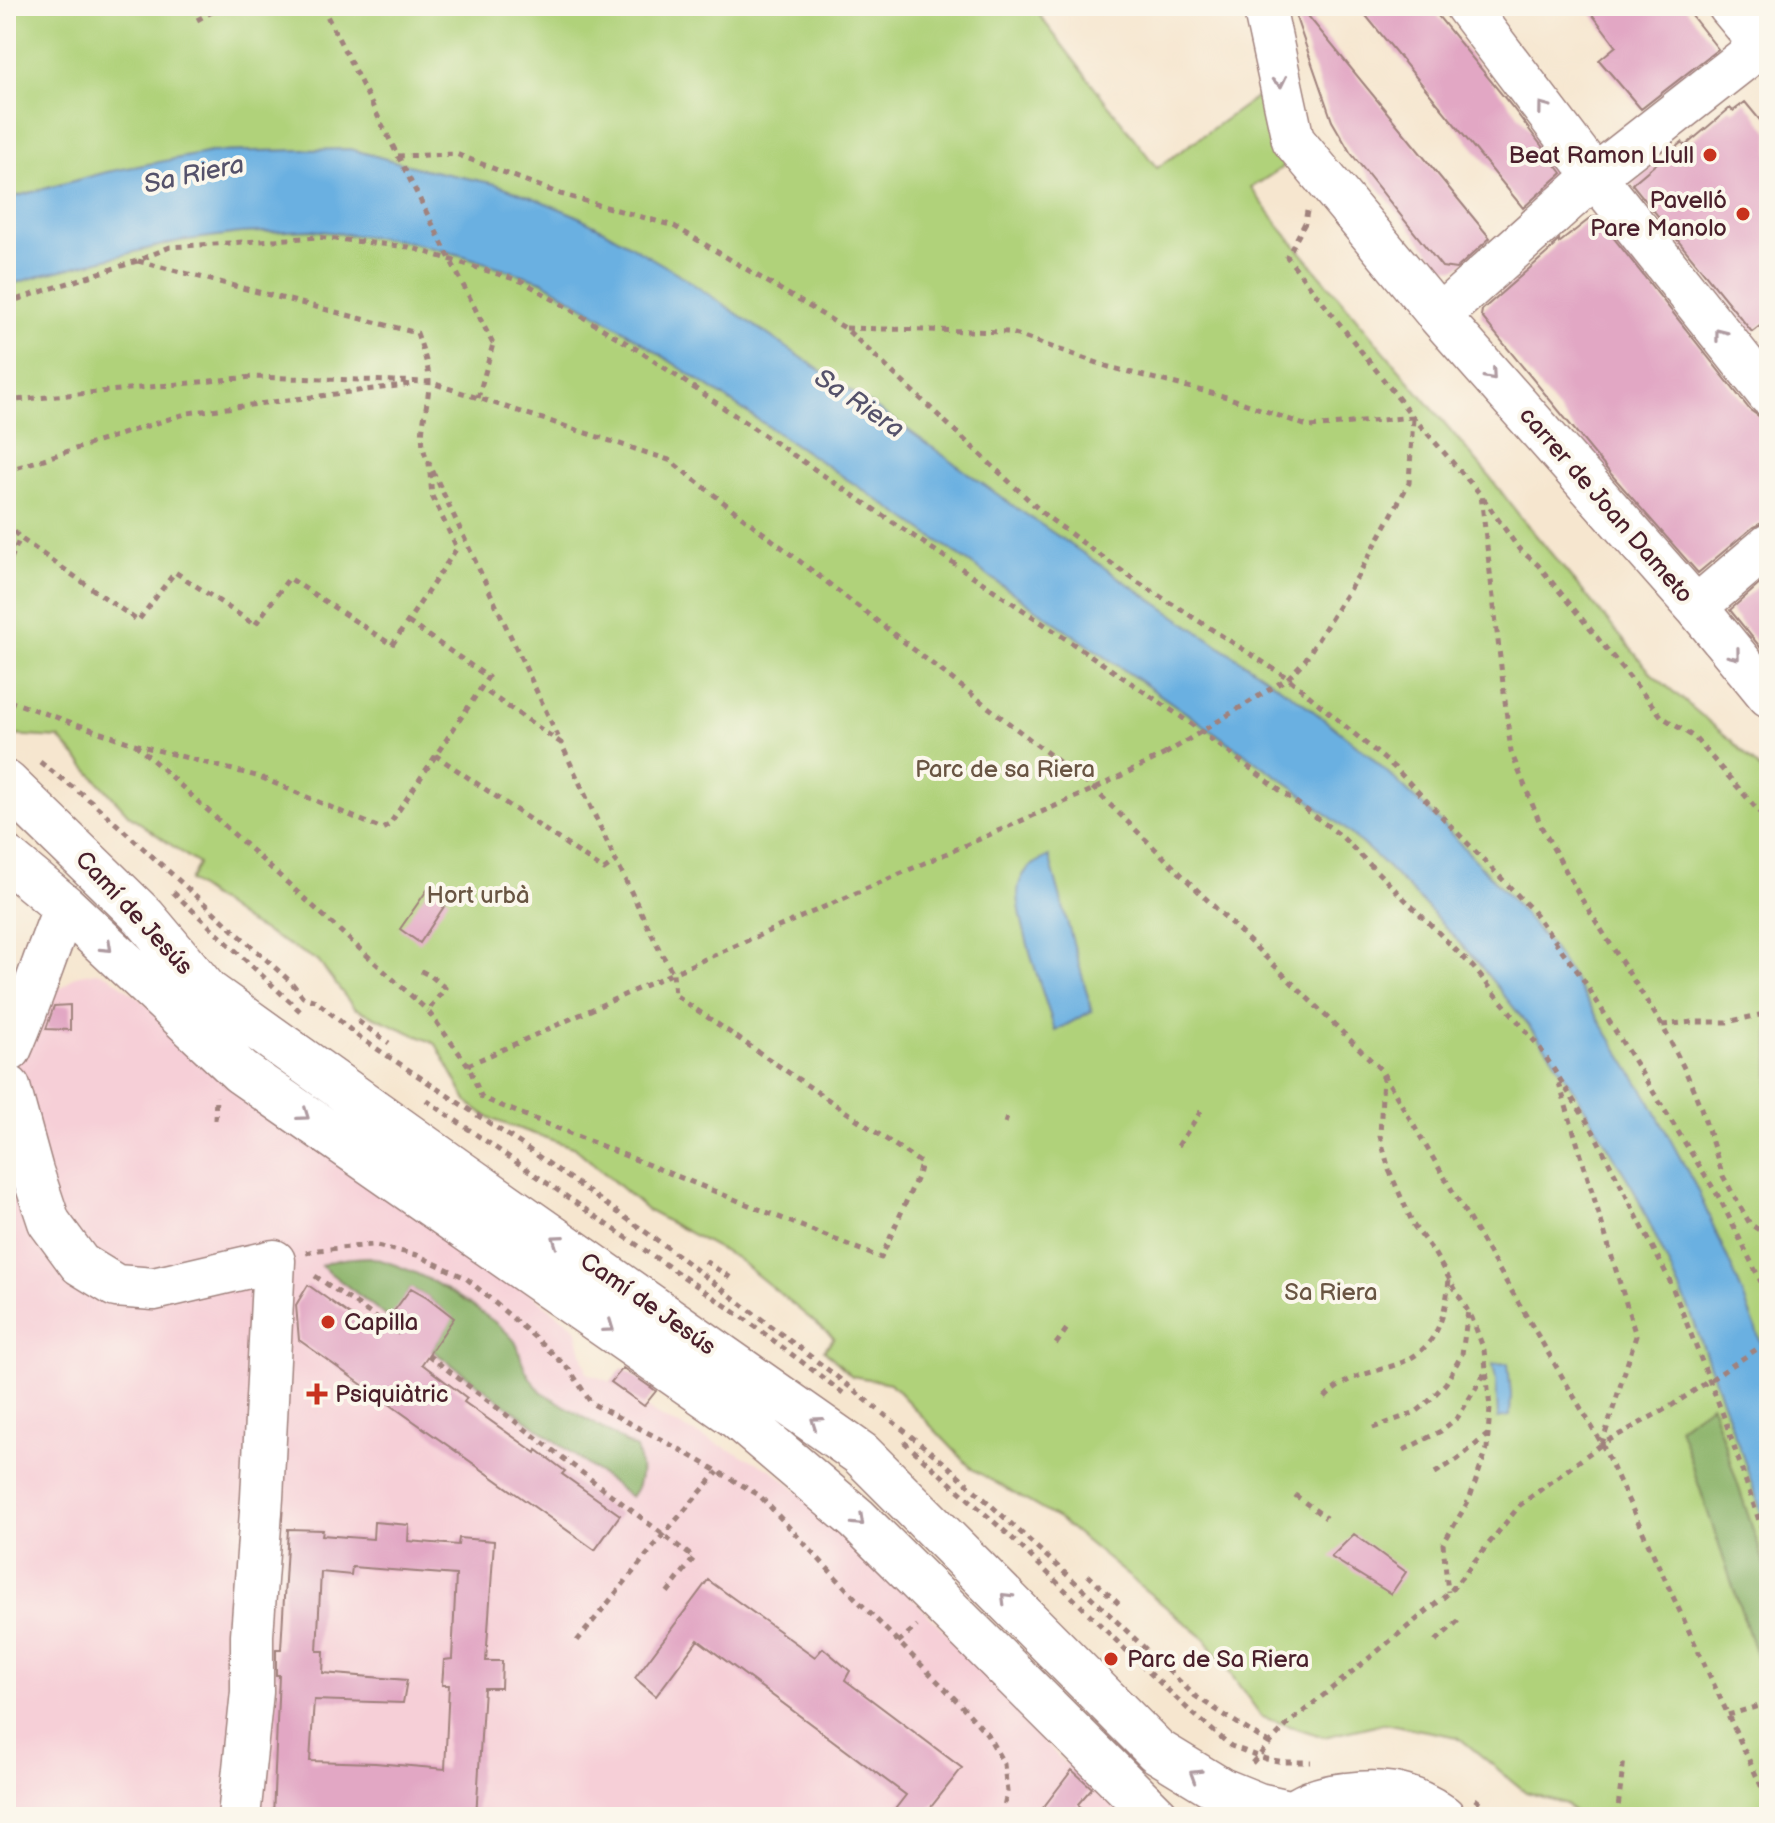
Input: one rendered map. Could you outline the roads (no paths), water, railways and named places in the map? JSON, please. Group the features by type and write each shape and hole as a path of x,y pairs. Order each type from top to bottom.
{"main road":[{"name":"Camí de Jesús","path":"18,757 207,992 861,1454 1157,1751 1221,1790 1291,1815"},
{"path":"9,865 42,858 144,917"},
{"name":"Camí de Jesús","path":"9,865 65,907 241,1072 737,1417 857,1519 1157,1817"},
{"path":"1291,1815 1311,1802 1331,1796 1374,1792 1417,1802 1443,1817"}],"street":[{"name":"carrer de Joan Dameto","path":"1264,6 1293,140 1439,316 1696,607 1769,696"},
{"path":"1466,6 1595,176 1769,395"},
{"path":"1439,316 1595,176 1767,44 1729,6"},
{"path":"1696,607 1769,545"},
{"path":"65,907 43,961 8,1068 32,1171 49,1222 80,1264 116,1286 154,1289 274,1261 252,1635 252,1692 239,1817"}],"water":[{"name":"Sa Riera","path":"350,149 496,184 534,198 602,229 677,273 1302,702 1368,754 1442,824 1551,946 1649,1100 1697,1189 1740,1287 1769,1364 1769,1536 1690,1311 1633,1188 1580,1100 1550,1053 1478,963 1425,905 1380,860 1293,787 899,514 625,331 542,281 405,241 311,230 241,233 179,241 6,286 6,199 107,172 211,152"},
{"path":"1049,856 1092,1011 1055,1031 1025,934 1018,897 1021,879 1027,870"},
{"path":"1508,1363 1510,1416 1498,1418 1493,1364"}],"place":[{"name":"Beat Ramon Llull","path":"1710,155"},
{"name":"Pavelló Pare Manolo","path":"1743,214"},
{"name":"Capilla","path":"328,1322"},
{"name":"Psiquiàtric","path":"317,1394"},
{"name":"Parc de Sa Riera","path":"1111,1659"}],"park label":[{"name":"Parc de sa Riera","path":"1005,769"},
{"name":"Hort urbà","path":"478,895"}]}
